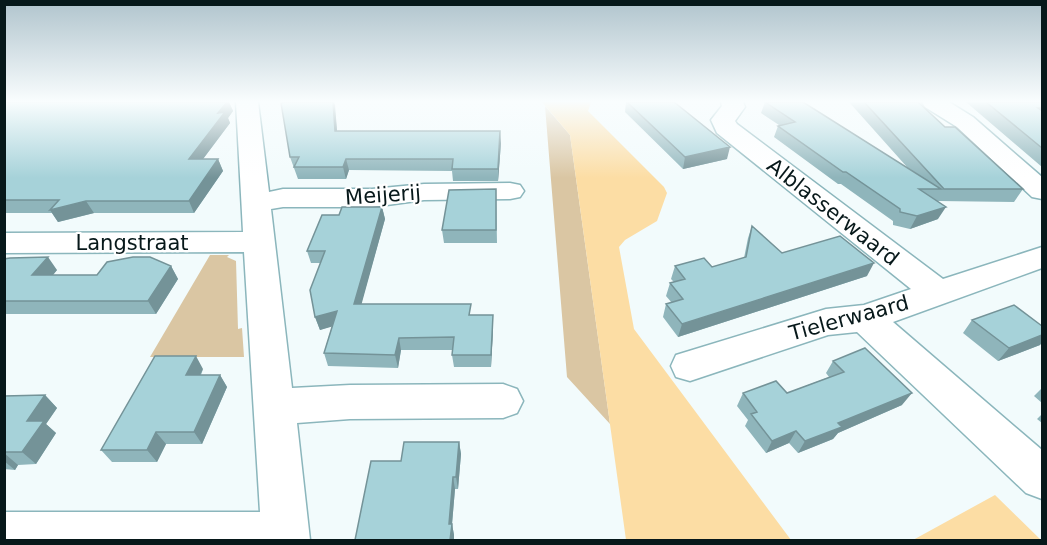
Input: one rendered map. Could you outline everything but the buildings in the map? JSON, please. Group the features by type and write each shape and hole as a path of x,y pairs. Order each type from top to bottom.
{"street":[{"path":"4,537 286,539 258,223 241,127"},
{"name":"Alblasserwaard","path":"727,127 938,293"},
{"path":"971,127 1042,191"},
{"name":"Meijerij","path":"258,223 283,198 372,198 424,192 510,191"},
{"name":"Langstraat","path":"4,243 258,223"},
{"name":"Tielerwaard","path":"690,366 826,322 865,318 1042,257"},
{"path":"865,318 1042,478"},
{"path":"274,406 350,402 503,401"}],"shaded area":[{"path":"547,127 563,127 570,135 610,424 567,377"},
{"path":"564,127 604,127 664,187 667,193 657,221 625,240 619,247 634,329 791,540 626,540 570,135"},
{"path":"210,255 229,255 227,257 236,261 238,329 242,328 244,357 150,357"},
{"path":"995,495 1041,540 913,540"}]}
